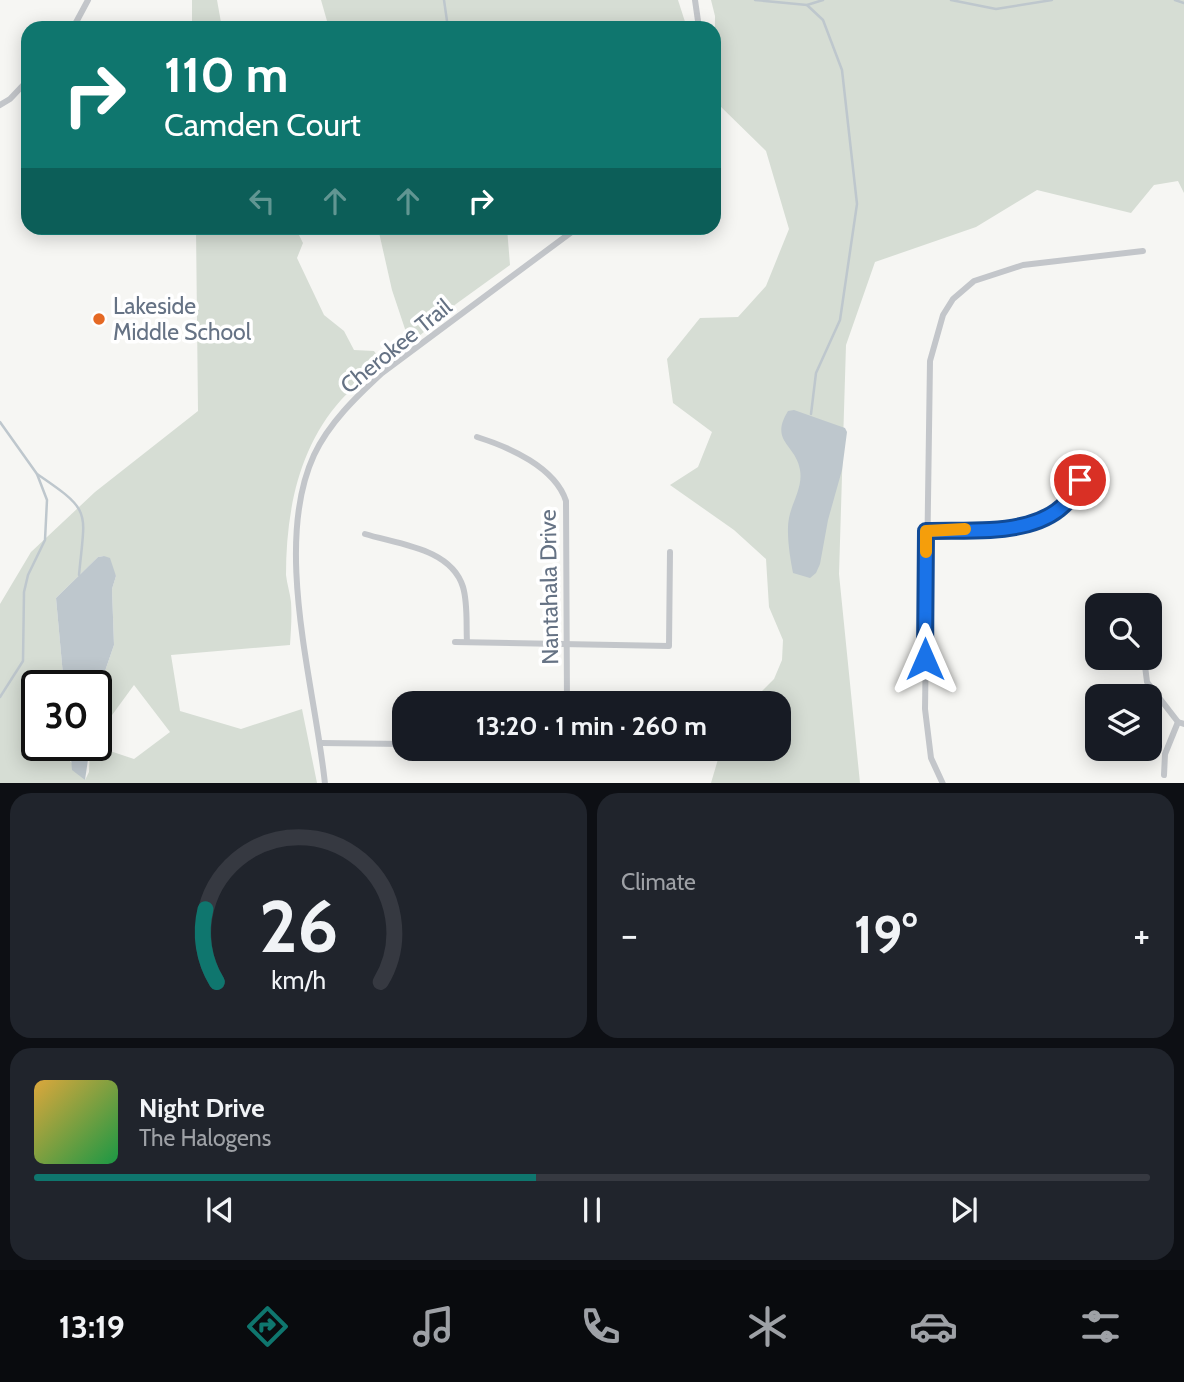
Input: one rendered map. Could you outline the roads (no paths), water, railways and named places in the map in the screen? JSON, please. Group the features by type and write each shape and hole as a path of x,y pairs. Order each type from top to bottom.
{"street":[{"path":"77,21 88,0"},
{"path":"695,0 698,21"},
{"path":"0,105 21,86"},
{"name":"Cherokee Trail","path":"325,783 303,627 297,554 301,493 316,453 353,401 382,373 568,235"},
{"path":"943,783 930,758 927,733 926,531 930,361 938,327 953,299 974,282 1023,265 1143,251"},
{"name":"Nantahala Drive","path":"477,437 506,448 534,464 563,491 568,509 567,691"},
{"path":"926,531 1028,525 1069,502 1080,480"},
{"path":"365,534 425,552 449,565 463,587 467,642"},
{"path":"455,642 669,646 670,552"},
{"path":"1146,670 1147,681 1181,723 1165,754 1164,775"},
{"path":"321,743 392,744"}],"waterway":[{"path":"444,0 447,21"},
{"path":"755,0 807,5 823,0"},
{"path":"951,0 996,9 1052,0"},
{"path":"1175,0 1184,3"},
{"path":"807,5 823,20 842,70 857,204 840,320 816,373 811,414"},
{"path":"0,422 37,474 47,500 45,540 28,575 24,592 23,661 0,697"},
{"path":"37,474 68,497 81,514 83,537 79,575"}],"place":[{"name":"Lakeside Middle School","path":"99,319"}]}
